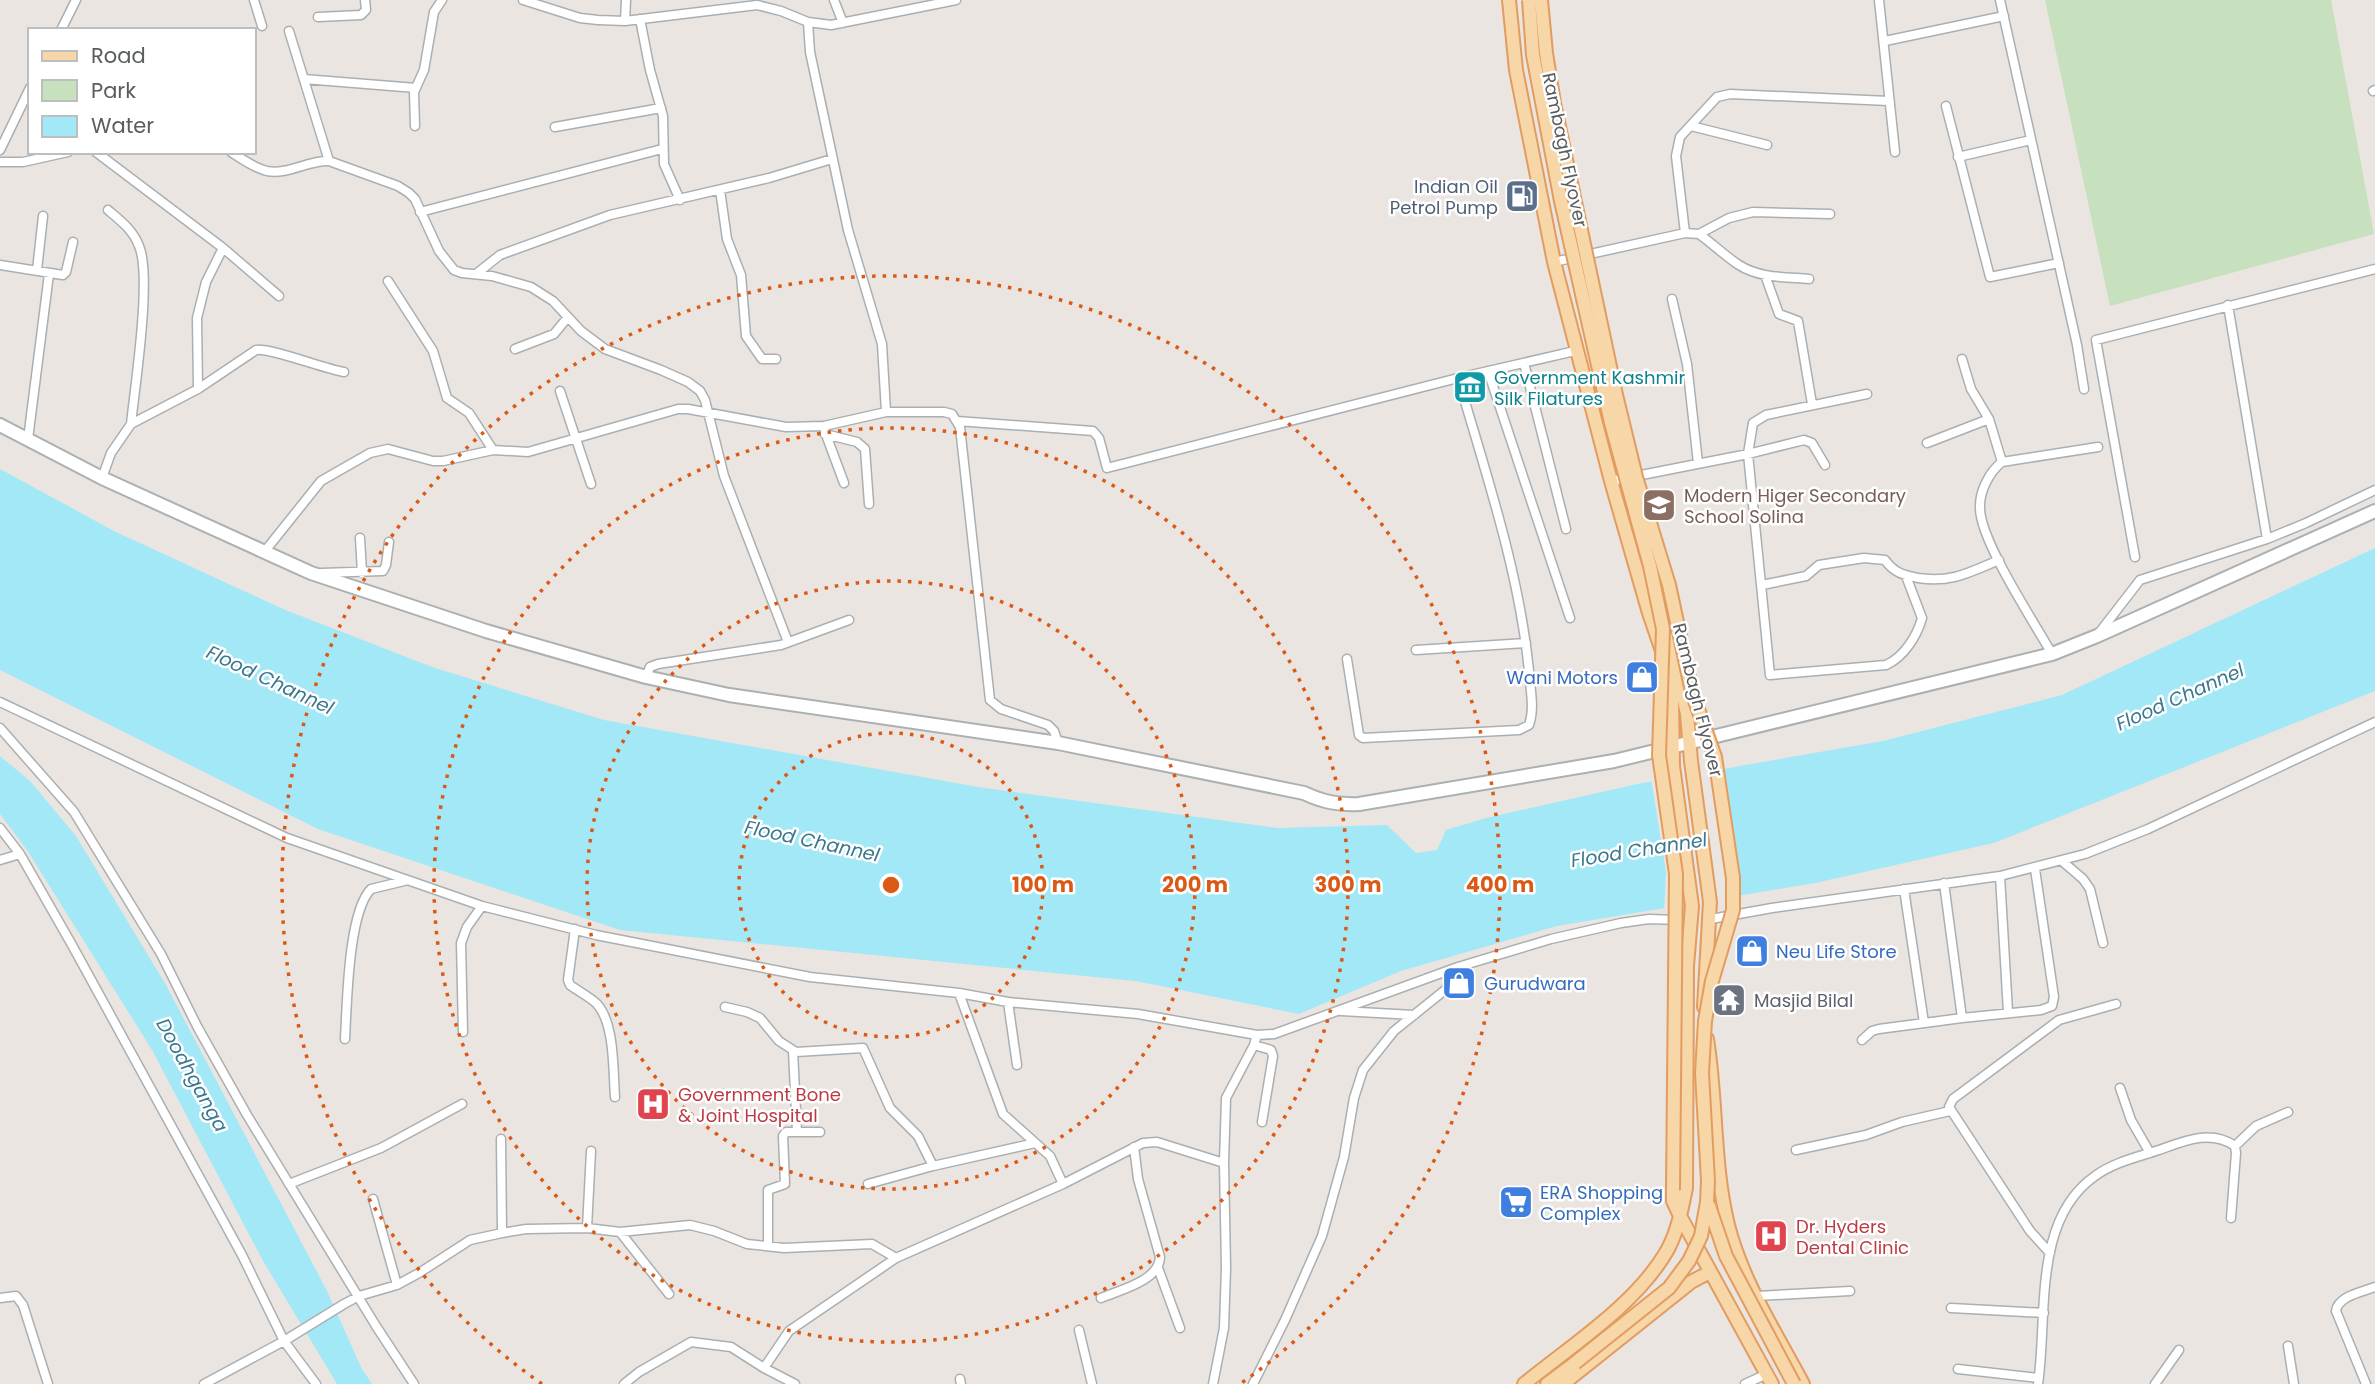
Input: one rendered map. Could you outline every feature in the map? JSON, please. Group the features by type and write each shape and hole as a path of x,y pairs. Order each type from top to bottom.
{"main road":[{"path":"1509,0 1516,70 1554,262 1611,481 1664,657 1672,694 1673,766 1692,906 1687,966 1686,1188 1680,1216 1668,1247 1643,1284 1524,1384"},
{"name":"Rambagh Flyover","path":"1529,0 1533,55 1561,201 1611,423 1650,566 1663,629 1659,755 1676,874 1673,1201 1769,1379"},
{"path":"1539,0 1539,47 1550,120 1612,408 1654,559 1687,714 1710,902 1704,998 1706,1036 1713,1077 1722,1188 1728,1226 1757,1297 1803,1384"},
{"name":"Rambagh Flyover","path":"1539,0 1554,103 1616,395 1636,477 1670,585 1692,691 1715,757 1734,878 1733,910 1712,981 1705,1021 1702,1073 1707,1202 1696,1248 1669,1288 1547,1384"},
{"path":"0,425 102,478 312,573 486,631 646,677 729,695 1058,743 1304,793 1324,802 1342,805 1614,761 2052,654 2375,511"},
{"path":"1707,1202 1726,1256 1794,1384"},
{"path":"1563,1384 1691,1282 1712,1275"},
{"path":"1572,1384 1712,1275"},
{"path":"1743,1331 1766,1315"}],"street":[{"path":"62,28 76,0"},
{"path":"254,0 262,26"},
{"path":"318,17 361,15 366,10 365,0"},
{"path":"415,126 414,96 424,70 433,12 442,0"},
{"path":"523,0 580,18 625,21 757,5 808,22 831,25 956,0"},
{"path":"625,21 626,0"},
{"path":"834,0 843,23"},
{"path":"1879,0 1895,152"},
{"path":"2000,0 2077,345 2084,389"},
{"path":"1885,41 2004,16"},
{"path":"640,19 650,70 662,108 664,164 680,200"},
{"path":"808,22 810,52 852,246 879,328 886,412"},
{"path":"289,31 330,161"},
{"path":"304,79 416,88"},
{"path":"0,150 2,140 28,92"},
{"path":"1685,233 1676,150 1679,137 1711,102 1723,95 1889,101"},
{"path":"1946,106 1990,277 2059,263"},
{"path":"555,127 662,108"},
{"path":"1691,126 1767,145"},
{"path":"1958,158 2031,140"},
{"path":"420,212 662,149"},
{"path":"0,162 23,162 59,154"},
{"path":"99,154 223,248 279,296"},
{"path":"235,154 270,172 320,160 330,161 398,186 415,200 446,262 454,270 531,287 553,301 580,331 605,348 696,387 703,396 724,476 788,642"},
{"path":"476,274 500,255 610,215 720,190 832,159"},
{"path":"720,190 727,239 741,275 748,341 762,359 776,359"},
{"path":"108,210 131,230 141,248 143,263 143,297 131,424"},
{"path":"1554,262 1685,233 1699,234 1729,218 1753,212 1830,214"},
{"path":"37,270 43,216"},
{"path":"1699,234 1740,266 1765,275 1809,279"},
{"path":"0,265 49,274 65,274 73,242"},
{"path":"198,389 197,318 206,282 223,248"},
{"path":"2135,557 2096,340 2375,268"},
{"path":"28,439 49,274"},
{"path":"1765,275 1779,314 1798,321 1812,404"},
{"path":"388,281 433,351 447,398 469,413 493,450"},
{"path":"1672,299 1687,364 1698,463"},
{"path":"2228,305 2267,539"},
{"path":"515,349 554,334 568,317"},
{"path":"102,478 111,453 131,424 198,389 261,348 326,369 344,372"},
{"path":"957,421 1093,431 1099,439 1107,468 1458,378 1576,351"},
{"path":"1962,359 1971,389 1989,419 2002,462"},
{"path":"1524,363 1566,529"},
{"path":"1488,371 1570,618"},
{"path":"1347,659 1359,735 1363,738 1519,730 1529,725 1532,717 1526,643 1507,548 1458,378"},
{"path":"560,391 591,484"},
{"path":"1867,394 1812,404 1758,418 1753,423 1748,454 1770,675 1886,665 1895,661 1910,644 1922,618 1906,576"},
{"path":"265,551 321,481 370,453 388,449 433,461 493,450 528,453 678,409 707,410 786,427 825,430 857,442 865,449 869,504"},
{"path":"825,430 886,412 944,412 951,414 957,421 960,427 990,700 1001,709 1048,725 1054,730 1058,743"},
{"path":"1927,443 1989,419"},
{"path":"825,430 844,483"},
{"path":"1611,481 1808,441 1816,448 1825,465"},
{"path":"2052,654 1989,541 1980,510 1989,475 2002,462 2098,447"},
{"path":"2096,636 2140,580 2267,539 2375,490"},
{"path":"360,538 362,573"},
{"path":"312,573 385,570 389,542"},
{"path":"1762,585 1806,576 1819,565 1864,558 1885,560 1895,572 1906,576 1948,580 1999,560"},
{"path":"646,677 650,667 658,664 781,645 849,620"},
{"path":"1416,650 1526,643"},
{"path":"0,702 287,838 482,906 575,929 810,977 959,993 1008,1002 1138,1014 1257,1035 1274,1034 1458,967 1597,927 1649,919 1692,921"},
{"path":"1711,919 2000,876 2062,861 2148,829 2375,722"},
{"path":"0,728 75,812 161,954 198,1028 289,1184 414,1384"},
{"path":"0,828 20,854 215,1206 284,1341 316,1384"},
{"path":"0,860 20,854"},
{"path":"2062,861 2083,879 2090,889 2103,943"},
{"path":"1862,1040 1872,1031 2041,1010 2052,1006 2054,1002 2035,869"},
{"path":"2000,876 2008,1012"},
{"path":"345,1039 348,979 360,904 371,889 407,880"},
{"path":"1944,883 1962,1018"},
{"path":"1904,889 1924,1023"},
{"path":"463,1031 461,943 467,927 482,906"},
{"path":"575,929 568,981 597,1003 605,1016 610,1033 615,1097"},
{"path":"1253,1384 1322,1236 1344,1157 1354,1098 1363,1070 1394,1031 1445,990 1457,975 1458,967"},
{"path":"959,993 1003,1114 1050,1156 1062,1184"},
{"path":"1008,1002 1017,1065"},
{"path":"2050,1253 2030,1231 1949,1107 1953,1100 2059,1020 2116,1004"},
{"path":"725,1007 760,1018 779,1041 793,1051 863,1048 890,1108 918,1136 933,1167"},
{"path":"1338,1010 1414,1015"},
{"path":"1213,1384 1224,1328 1224,1163 1228,1092 1257,1035"},
{"path":"1254,1045 1271,1050 1273,1056 1262,1122"},
{"path":"793,1051 797,1132"},
{"path":"2120,1088 2131,1120 2150,1153"},
{"path":"289,1184 381,1148 461,1104"},
{"path":"1796,1150 1866,1135 1902,1122 1950,1111"},
{"path":"2231,1218 2235,1146 2256,1126 2288,1112"},
{"path":"768,1246 768,1190 785,1184 783,1136 786,1132 820,1132"},
{"path":"1958,1368 2038,1381 2050,1253 2059,1218 2093,1177 2112,1166 2201,1137 2220,1139 2235,1146"},
{"path":"501,1139 502,1233"},
{"path":"764,1368 789,1331 896,1258 1062,1184 1134,1147 1157,1142 1224,1163"},
{"path":"868,1184 1035,1143"},
{"path":"1134,1147 1138,1179 1160,1257 1158,1268 1180,1328"},
{"path":"587,1228 591,1151"},
{"path":"373,1199 397,1285"},
{"path":"204,1384 284,1341 359,1296 397,1285 470,1240 526,1228 587,1228 620,1232 690,1225 747,1244 784,1248 872,1244 896,1258"},
{"path":"620,1232 668,1294"},
{"path":"1101,1298 1143,1279 1158,1268"},
{"path":"2366,1384 2336,1306 2341,1301 2375,1287"},
{"path":"1757,1297 1850,1291"},
{"path":"0,1298 16,1296 23,1305 48,1384"},
{"path":"1951,1308 2044,1313"},
{"path":"1079,1330 1092,1384"},
{"path":"624,1384 639,1372 691,1342 731,1347 795,1384"},
{"path":"2288,1346 2294,1384"},
{"path":"2155,1384 2179,1350"},
{"path":"1745,1384 1769,1379"}],"green space":[{"path":"2045,0 2331,0 2374,234 2110,306"}],"water":[{"name":"Flood Channel","path":"0,469 114,531 283,609 432,667 604,720 978,787 1277,828 1387,825 1416,853 1437,850 1446,830 1486,818 1637,784 1883,741 2062,695 2375,548 2375,691 1994,843 1815,883 1557,926 1401,971 1299,1014 1136,981 620,930 318,829 0,670"},
{"name":"Doodhganga","path":"0,756 30,781 76,836 166,985 327,1291 361,1367 372,1384 337,1384 263,1261 152,1050 27,850 0,814"}],"pier":[{"path":"1719,766 1737,900 1664,912 1666,872 1651,778"}],"place":[{"name":"Indian Oil Petrol Pump","path":"1522,196"},
{"name":"Government Kashmir Silk Filatures","path":"1470,387"},
{"name":"Modern Higer Secondary School Solina","path":"1659,505"},
{"name":"Wani Motors","path":"1642,677"},
{"name":"Neu Life Store","path":"1752,951"},
{"name":"Gurudwara","path":"1459,983"},
{"name":"Masjid Bilal","path":"1729,1000"},
{"name":"Government Bone & Joint Hospital","path":"653,1104"},
{"name":"ERA Shopping Complex","path":"1516,1202"},
{"name":"Dr. Hyders Dental Clinic","path":"1771,1236"}]}
